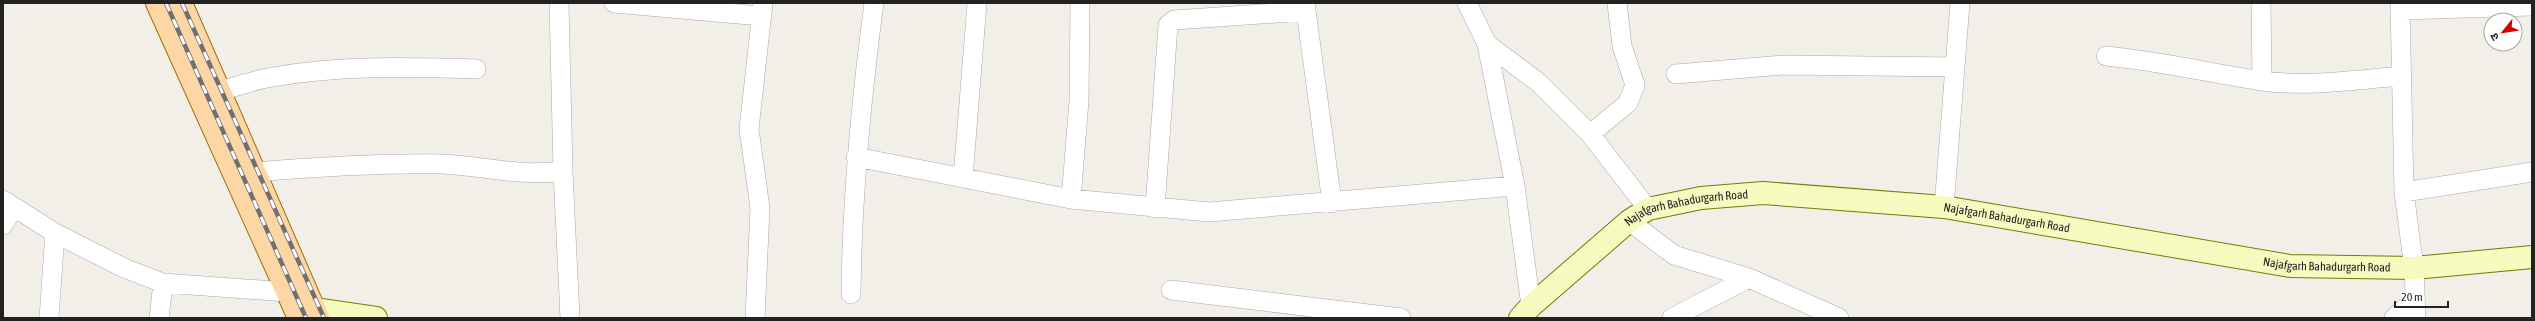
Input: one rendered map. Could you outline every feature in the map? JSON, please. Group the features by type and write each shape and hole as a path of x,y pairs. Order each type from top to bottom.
{"main road":[{"path":"157,3 288,292 310,315"},
{"path":"181,3 256,172 310,315"}],"street":[{"path":"559,3 563,171 570,318"},
{"path":"614,3 762,10 748,129 760,208 755,318"},
{"path":"851,294 852,215 859,115 874,3"},
{"path":"963,178 977,3"},
{"path":"1071,199 1079,101 1080,3"},
{"path":"1467,3 1487,44 1515,186 1526,312"},
{"path":"1590,134 1628,103 1635,85 1622,46 1617,3"},
{"path":"1944,207 1960,3"},
{"path":"2261,3 2262,80"},
{"path":"2394,318 2415,309 2414,268 2404,192 2401,6 2532,6"},
{"path":"1154,208 1168,25 1174,20 1306,7 1332,203"},
{"path":"1487,44 1538,82 1590,134 1648,209"},
{"path":"2106,56 2143,60 2262,80 2296,83 2401,76"},
{"path":"1676,74 1784,65 1955,67"},
{"path":"220,91 271,77 342,68 386,67 476,69"},
{"path":"856,157 1071,199 1154,208 1223,212 1515,186"},
{"path":"256,172 416,164 444,164 531,175 563,171"},
{"path":"2404,192 2532,172"},
{"name":"Najafgarh Bahadurgarh Road","path":"1526,312 1629,221 1648,209 1701,198 1763,193 1944,207 2290,266 2414,268 2532,257"},
{"path":"3,225 8,203 55,233 124,268 162,283 288,292"},
{"path":"1629,221 1674,255 1749,278 1802,310 1839,318"},
{"path":"49,318 55,233"},
{"path":"1672,318 1749,278"},
{"path":"159,318 162,283"},
{"path":"1171,290 1401,318"},
{"path":"310,315 376,318"}],"railway":[{"path":"166,3 306,318"},
{"path":"182,3 324,318"}]}
